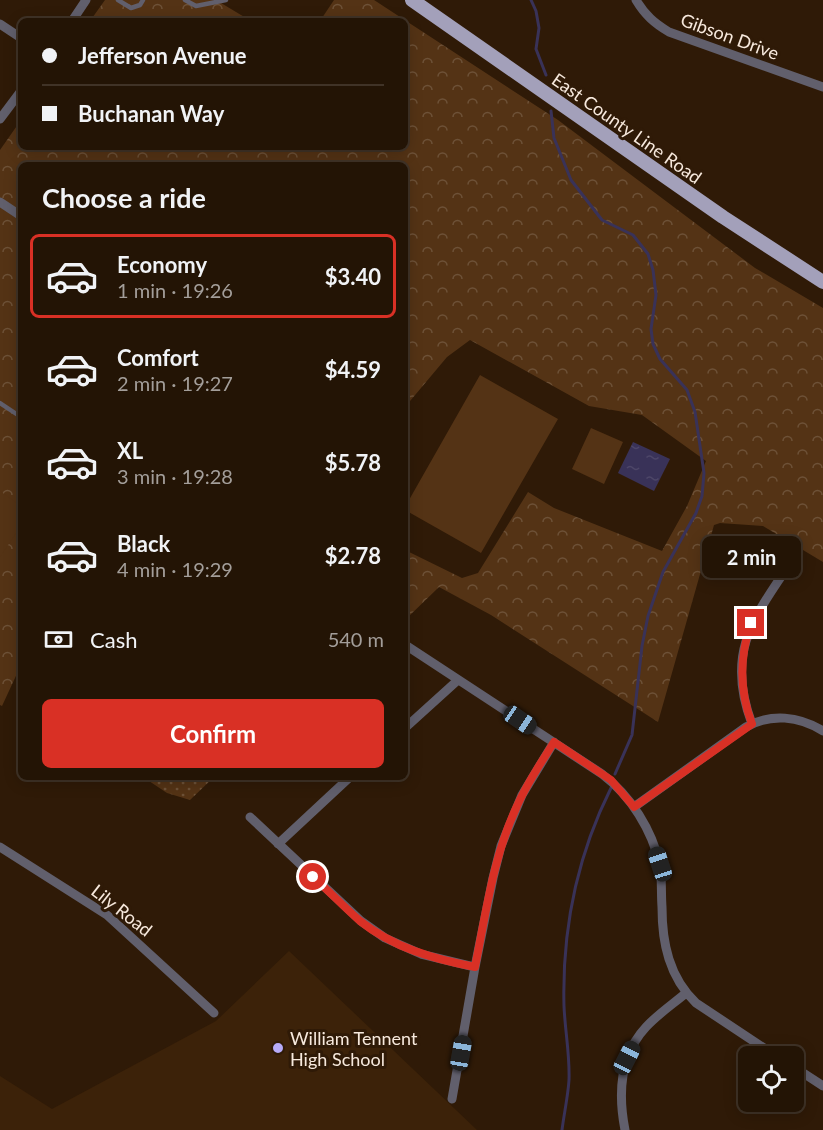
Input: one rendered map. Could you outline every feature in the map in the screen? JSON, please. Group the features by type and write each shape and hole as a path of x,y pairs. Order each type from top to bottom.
{"main road":[{"name":"East County Line Road","path":"412,0 675,184 823,282"}],"street":[{"path":"74,18 86,0"},
{"name":"Gibson Drive","path":"636,0 644,13 669,32 823,87"},
{"path":"0,24 18,36"},
{"path":"0,119 18,95"},
{"path":"0,202 18,214"},
{"path":"752,724 741,684 742,655 746,638 758,610 789,565"},
{"path":"408,647 611,780 634,807 647,828 660,864 664,942 673,972 686,993 696,1003 760,1046"},
{"path":"408,725 458,680"},
{"path":"634,807 752,724 771,718 791,718 804,721 823,731"},
{"path":"452,1099 475,967 501,846 522,795 554,742"},
{"path":"278,844 347,780"},
{"path":"250,817 361,921 385,938 421,954 475,967"},
{"name":"Lily Road","path":"0,847 107,915 214,1013"},
{"path":"625,1130 621,1090 627,1058 646,1027 686,993"},
{"path":"804,1074 823,1086"}],"lane":[{"path":"118,0 131,8 140,5 143,0"},
{"path":"185,0 196,6 226,0"},
{"path":"0,403 18,415"}],"shaded area":[{"name":"William Tennent High School","path":"289,951 477,1130 0,1130 0,1076 52,1109 216,1021"}],"green space":[{"path":"105,0 216,0 246,18 92,18"},
{"path":"334,0 374,0 402,18 322,18"},
{"path":"408,22 558,120 755,268 823,308 823,562 763,526 720,523 714,525 658,722 491,615 439,587 408,617 408,551 462,578 478,573 528,492 554,508 662,551 687,506 706,461 642,415 589,406 470,340 447,357 408,403 408,162 18,162 18,671 2,706 0,705 0,150 18,124 18,150 408,150"},
{"path":"480,375 558,419 481,553 408,512 408,502"},
{"path":"591,428 623,442 604,484 572,469"},
{"path":"0,491 18,504 18,530 0,557"},
{"path":"148,780 211,780 190,800 167,793"}],"water":[{"path":"633,442 670,459 654,491 618,473"}],"waterway":[{"path":"531,0 539,28 536,49 546,75"},
{"path":"551,111 554,138 571,180 602,220 633,235 648,254 653,270 656,295 651,329 653,344 660,359 687,390 695,412 704,473 702,496 696,513 663,572 648,616 642,646 632,735 615,774"},
{"path":"562,1130 569,1080 564,1006 569,922 589,840 611,788"}],"place":[{"name":"William Tennent High School","path":"278,1048"}],"route":[{"path":"313,877 361,921 385,938 421,954 475,967 501,846 522,795 554,742 611,780 634,807 752,724 741,684 742,655 751,623"}]}
